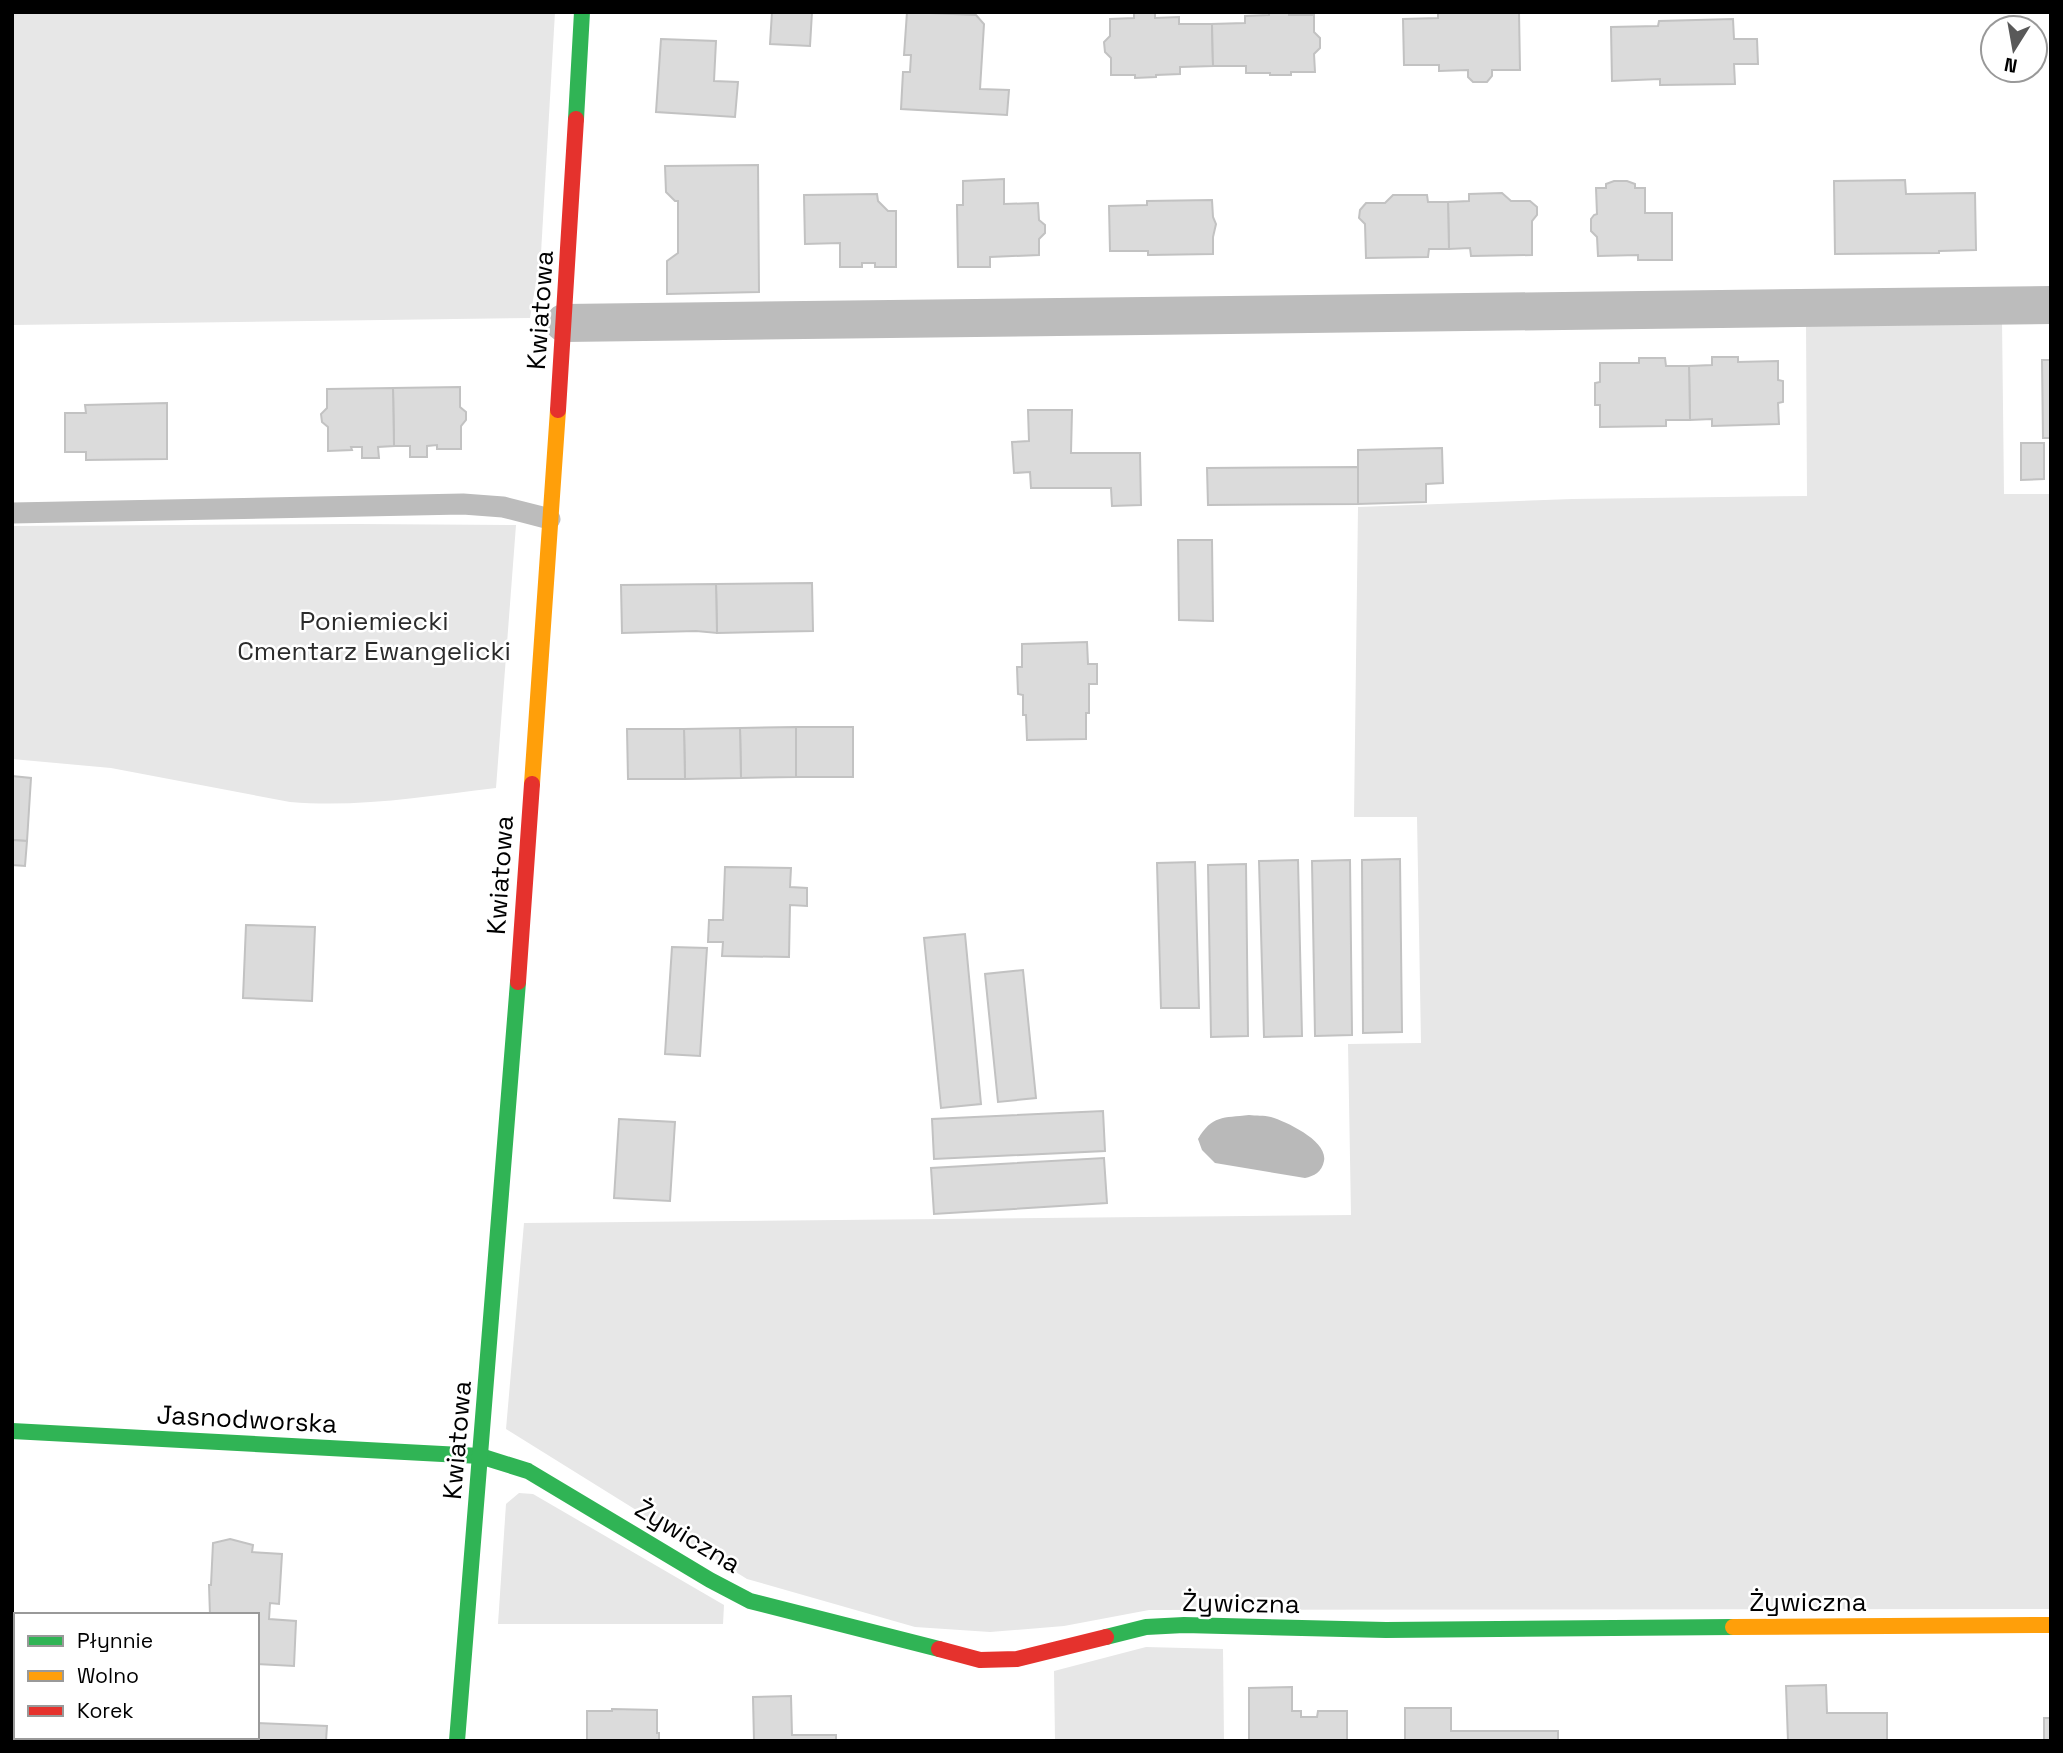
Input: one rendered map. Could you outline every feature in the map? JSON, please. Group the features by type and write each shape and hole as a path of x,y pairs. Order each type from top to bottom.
{"street":[{"name":"Kwiatowa","path":"457,1741 511,1085 564,323 582,12"},
{"path":"564,323 2051,305"},
{"name":"Jasnodworska","path":"12,1431 480,1456"},
{"name":"Żywiczna","path":"480,1456 528,1471 750,1601 980,1660 1017,1659 1146,1628 1184,1625 1400,1630 2051,1625"}],"lane":[{"path":"12,513 463,504 503,507 550,519"}],"green space":[{"path":"12,12 555,12 541,253 530,318 12,325"},
{"path":"2002,320 2004,494 2051,494 2051,1609 1149,1610 1064,1626 990,1632 915,1627 747,1579 506,1429 524,1223 1351,1215 1348,1044 1421,1043 1417,817 1354,817 1358,507 1572,499 1807,496 1806,323"},
{"name":"Poniemiecki Cmentarz Ewangelicki","path":"516,525 496,788 367,802 290,802 111,768 12,759 12,526"},
{"path":"519,1493 533,1494 724,1605 723,1624 498,1624 506,1504"},
{"path":"1146,1647 1223,1649 1224,1741 1055,1741 1054,1671"}],"shaded area":[{"path":"1249,1115 1268,1116 1305,1133 1320,1146 1324,1154 1323,1165 1319,1171 1305,1178 1215,1163 1202,1150 1198,1139 1203,1131 1219,1119"}],"building":[{"path":"772,12 812,12 810,46 770,44"},
{"path":"907,12 976,15 984,24 980,89 1009,90 1007,115 901,109 903,72 910,72 911,55 904,55"},
{"path":"1155,12 1155,18 1179,17 1179,24 1212,24 1213,66 1180,67 1180,74 1156,77 1111,75 1111,58 1105,52 1104,42 1110,36 1110,19 1134,18 1134,13"},
{"path":"1269,12 1314,15 1314,32 1320,38 1320,48 1314,54 1315,72 1270,75 1246,73 1246,66 1213,66 1212,24 1245,23 1245,16 1269,15"},
{"path":"1438,12 1519,12 1520,70 1492,70 1492,76 1487,82 1473,82 1468,77 1468,70 1439,71 1439,65 1404,65 1403,19 1438,18"},
{"path":"1733,19 1734,39 1757,39 1758,64 1734,64 1735,84 1660,85 1660,79 1612,81 1611,27 1658,26 1659,21"},
{"path":"661,39 716,41 714,81 738,82 735,117 656,112"},
{"path":"758,165 759,292 667,294 667,261 678,253 678,201 666,192 665,166"},
{"path":"1004,179 1004,204 1038,203 1039,220 1045,225 1045,233 1039,239 1039,255 990,257 990,267 958,267 957,205 963,205 963,181"},
{"path":"1905,180 1906,194 1975,193 1976,250 1835,254 1834,181"},
{"path":"1627,181 1635,184 1635,188 1645,188 1645,213 1672,213 1672,260 1638,260 1638,255 1598,256 1597,237 1591,231 1591,219 1597,214 1596,188 1606,188 1606,184"},
{"path":"1502,193 1511,201 1530,201 1537,207 1537,215 1532,221 1532,255 1471,256 1470,248 1449,249 1448,202 1469,201 1469,194"},
{"path":"877,194 878,201 888,211 896,211 896,267 875,267 875,263 862,263 862,267 840,267 840,243 805,244 804,195"},
{"path":"1393,195 1427,195 1428,202 1448,202 1449,249 1429,249 1428,257 1366,258 1365,224 1359,218 1360,210 1366,203 1385,203"},
{"path":"1212,200 1216,224 1213,254 1148,255 1148,251 1110,251 1109,206 1147,205 1147,201"},
{"path":"1712,357 1738,357 1738,362 1778,361 1778,380 1783,381 1783,402 1778,403 1779,424 1712,426 1712,419 1690,420 1689,366 1712,365"},
{"path":"1639,358 1665,358 1666,366 1689,366 1690,420 1666,420 1666,426 1600,427 1600,405 1595,405 1595,383 1600,382 1600,363 1639,363"},
{"path":"2042,360 2051,360 2051,438 2043,438"},
{"path":"460,387 460,407 466,412 466,420 461,426 461,449 437,449 437,445 427,446 427,457 410,457 410,446 394,446 393,388"},
{"path":"393,388 394,446 378,447 379,458 362,458 362,447 328,451 328,427 322,422 321,414 327,408 327,389"},
{"path":"167,403 167,459 86,460 86,452 65,452 65,413 86,413 85,405"},
{"path":"1028,410 1072,410 1071,453 1140,453 1141,505 1112,506 1111,488 1031,488 1030,472 1014,473 1012,442 1029,441"},
{"path":"2021,443 2044,443 2044,479 2021,480"},
{"path":"1442,448 1443,483 1426,484 1426,502 1358,504 1358,450"},
{"path":"1358,467 1358,504 1208,505 1207,468"},
{"path":"1178,540 1212,540 1213,621 1179,620"},
{"path":"812,583 813,631 717,633 716,584"},
{"path":"716,584 717,633 622,633 621,585"},
{"path":"1087,642 1088,664 1097,664 1097,684 1089,684 1086,739 1027,740 1023,695 1018,694 1017,667 1022,667 1022,644"},
{"path":"796,727 796,777 741,778 740,728"},
{"path":"796,727 853,727 853,777 796,777"},
{"path":"740,728 741,778 685,779 684,729"},
{"path":"627,729 684,729 685,779 628,779"},
{"path":"12,776 31,778 27,841 12,840"},
{"path":"12,840 27,841 25,866 12,865"},
{"path":"1400,859 1402,1032 1363,1033 1362,860"},
{"path":"1298,860 1302,1036 1264,1037 1259,861"},
{"path":"1350,860 1352,1035 1315,1036 1312,861"},
{"path":"1195,862 1199,1008 1161,1008 1157,863"},
{"path":"1246,864 1248,1036 1211,1037 1208,865"},
{"path":"725,867 791,868 790,887 807,888 807,906 790,905 789,957 722,956 723,942 708,942 709,920 723,920"},
{"path":"246,925 315,927 312,1001 243,998"},
{"path":"965,934 981,1104 941,1108 924,938"},
{"path":"672,947 707,948 700,1056 665,1054"},
{"path":"1023,970 1036,1098 998,1102 985,974"},
{"path":"1103,1111 1105,1151 934,1159 932,1119"},
{"path":"619,1119 675,1122 670,1201 614,1198"},
{"path":"1104,1158 1107,1203 934,1214 931,1168"},
{"path":"230,1539 253,1545 252,1552 282,1554 279,1604 270,1603 269,1619 296,1621 294,1666 259,1664 259,1613 210,1613 209,1585 213,1543"},
{"path":"1826,1685 1827,1713 1887,1713 1887,1741 1788,1741 1786,1686"},
{"path":"1292,1687 1292,1711 1301,1711 1301,1717 1317,1717 1318,1711 1347,1711 1347,1741 1249,1741 1249,1688"},
{"path":"791,1696 792,1735 836,1735 836,1741 754,1741 753,1697"},
{"path":"12,1706 14,1739 81,1739 81,1741 12,1741"},
{"path":"1405,1708 1451,1708 1451,1731 1558,1731 1558,1741 1405,1741"},
{"path":"657,1710 659,1741 587,1741 587,1711"},
{"path":"2044,1718 2051,1718 2051,1741 2044,1741"},
{"path":"259,1723 327,1726 326,1741 207,1741 259,1739"}],"traffic: fast":[{"path":"576,119 582,12"},
{"path":"457,1741 518,982"},
{"path":"12,1431 480,1456 528,1471 750,1601 939,1649"},
{"path":"1106,1637 1146,1627 1184,1625 1386,1630 1733,1627"}],"traffic: slow":[{"path":"532,784 558,410"},
{"path":"1733,1627 2051,1625"}],"traffic: jam":[{"path":"558,410 576,119"},
{"path":"518,982 532,784"},
{"path":"939,1649 980,1660 1017,1659 1106,1637"}]}
